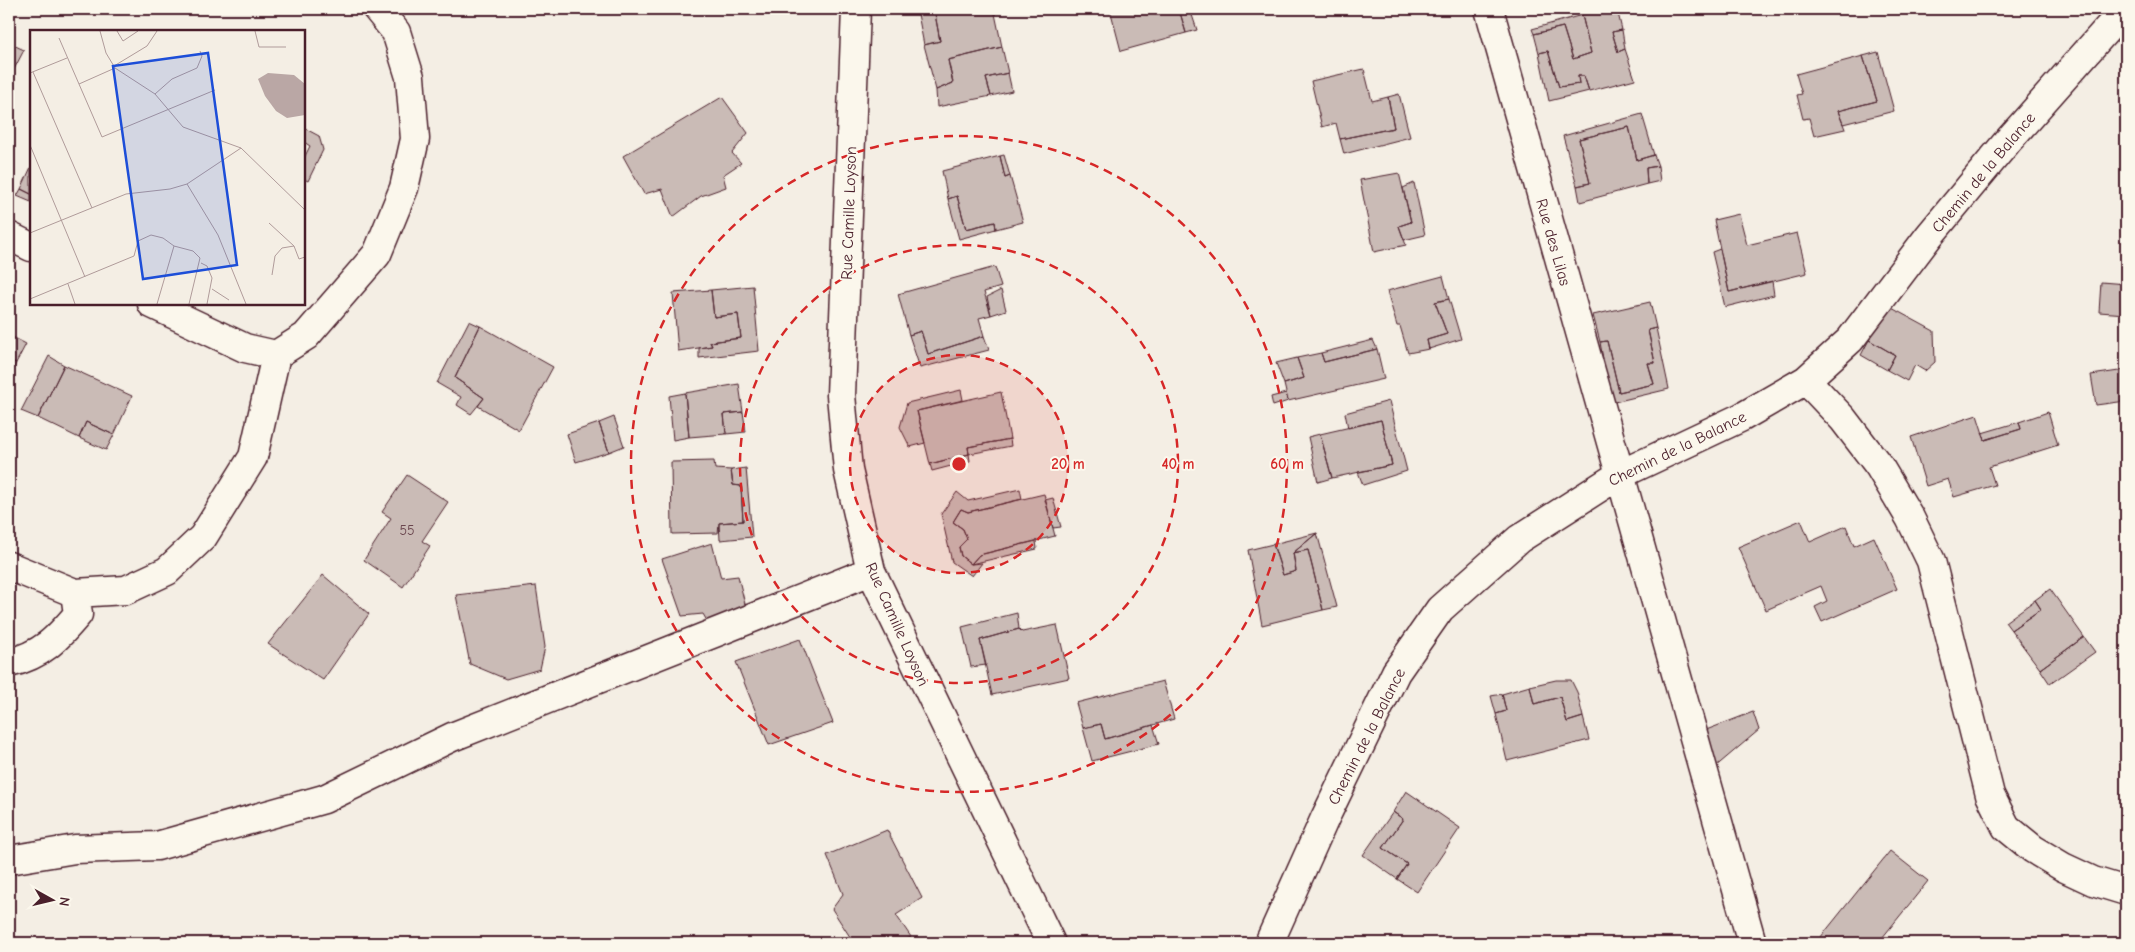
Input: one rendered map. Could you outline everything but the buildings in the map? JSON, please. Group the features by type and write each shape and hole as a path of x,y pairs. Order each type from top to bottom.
{"street":[{"path":"9,566 75,593 126,590 167,570 204,537 253,457 276,355 306,336 377,254 404,188 415,139 410,76 396,32 377,9"},
{"name":"Rue Camille Loyson","path":"856,9 841,395 848,470 871,571 1051,943"},
{"name":"Rue des Lilas","path":"1489,9 1618,475 1752,943"},
{"name":"Chemin de la Balance","path":"1269,943 1325,818 1396,672 1440,609 1519,539 1618,475 1742,417 1806,380 1850,340 1929,236 2007,142 2119,13"},
{"path":"9,236 30,246"},
{"path":"154,305 245,348 276,355"},
{"path":"1806,380 1843,418 1879,466 1910,518 1931,561 1990,795 2006,827 2033,849 2063,867 2093,881 2126,891"},
{"path":"9,860 75,849 157,846 324,799 452,737 871,571"},
{"path":"9,663 37,654 58,637 78,614 75,593"}]}
